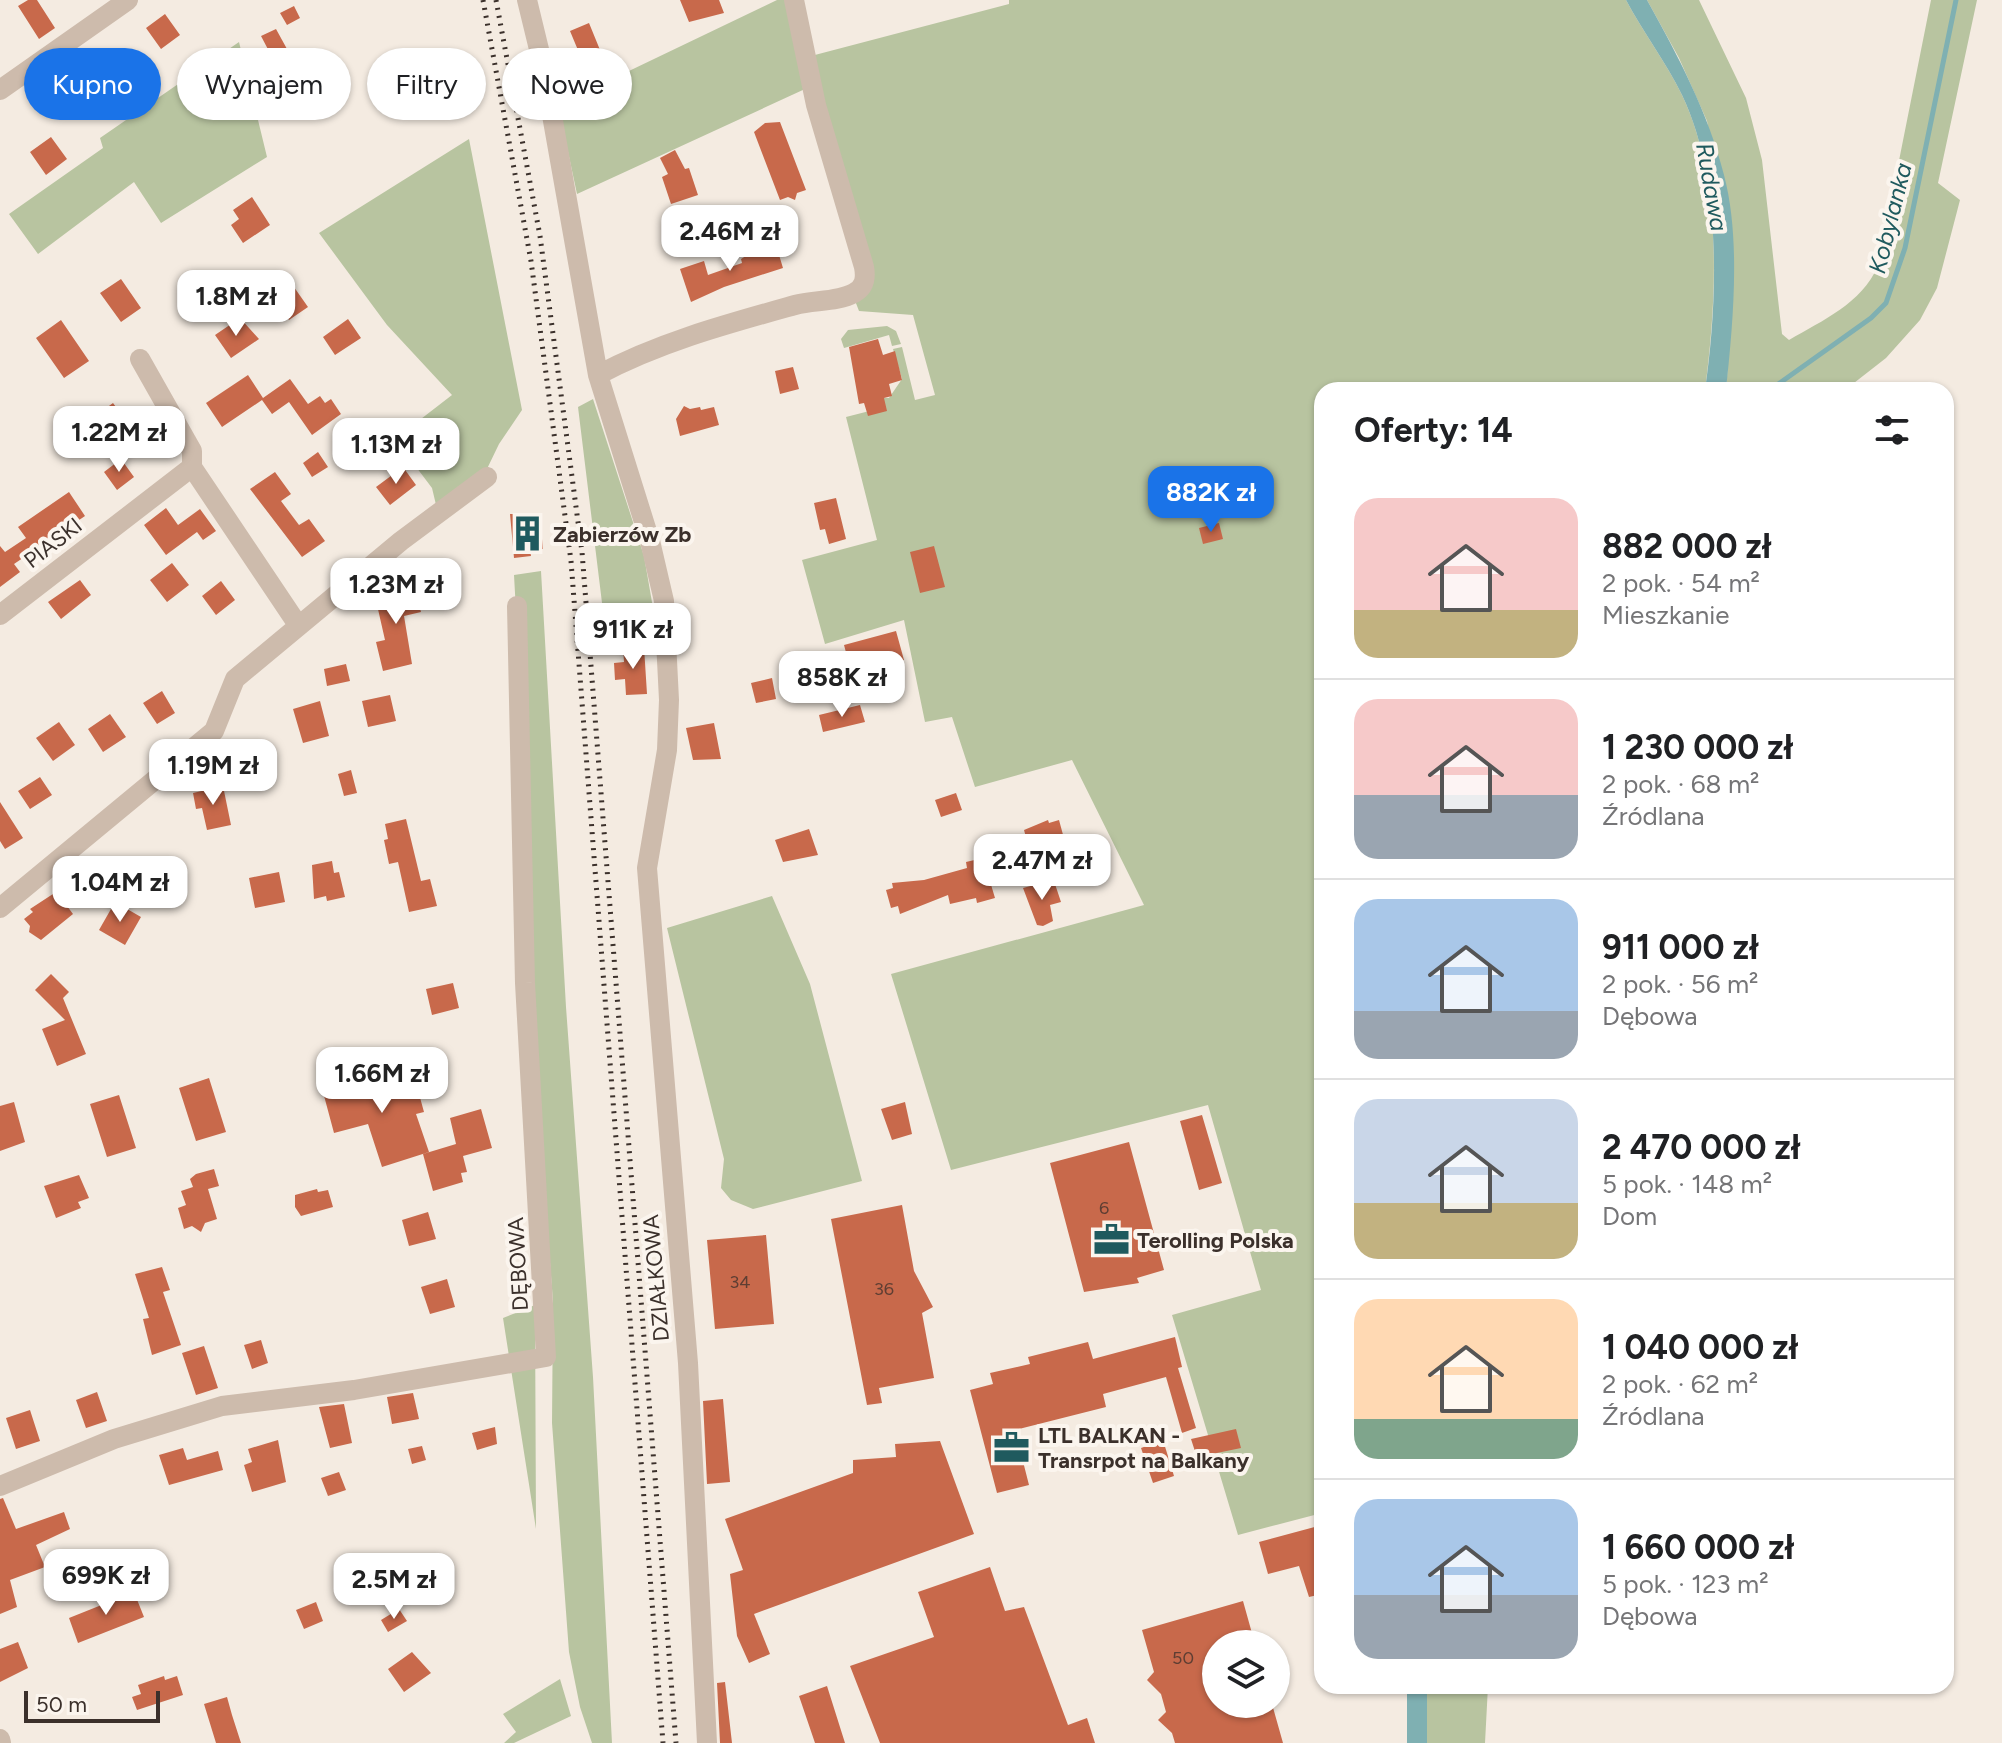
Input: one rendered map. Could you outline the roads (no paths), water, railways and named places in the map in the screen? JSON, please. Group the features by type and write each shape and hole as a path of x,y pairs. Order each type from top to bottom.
{"street":[{"path":"0,90 128,0"},
{"name":"DZIAŁKOWA","path":"527,0 544,70 598,375 650,541 664,601 669,700 667,750 654,810 647,868 688,1363 707,1743"},
{"path":"598,375 695,334 810,300 850,296 860,290 866,279 816,105 794,0"},
{"path":"140,359 192,451 192,467 298,625"},
{"name":"PIASKI","path":"0,615 192,467"},
{"path":"0,908 214,731 235,679 401,541 487,477"},
{"name":"DĘBOWA","path":"0,1486 114,1439 222,1406 354,1390 546,1357 525,983 517,606"}],"water":[{"name":"Rudawa","path":"1626,0 1647,0 1701,107 1724,175 1734,254 1727,382 1706,382 1714,279 1710,201 1695,128 1669,71"},
{"path":"1407,1694 1427,1694 1427,1743 1407,1743"}],"waterway":[{"name":"Kobylanka","path":"1781,382 1871,318 1886,303 1905,248 1956,0"}],"railway":[{"path":"483,0 531,261 571,561 663,1743"},
{"path":"496,0 540,236 582,552 676,1743"}],"place":[{"name":"Zabierzów Zb","path":"527,534"},
{"name":"Terolling Polska","path":"1111,1240"},
{"name":"LTL BALKAN - Transrpot na Balkany","path":"1012,1448"}]}
